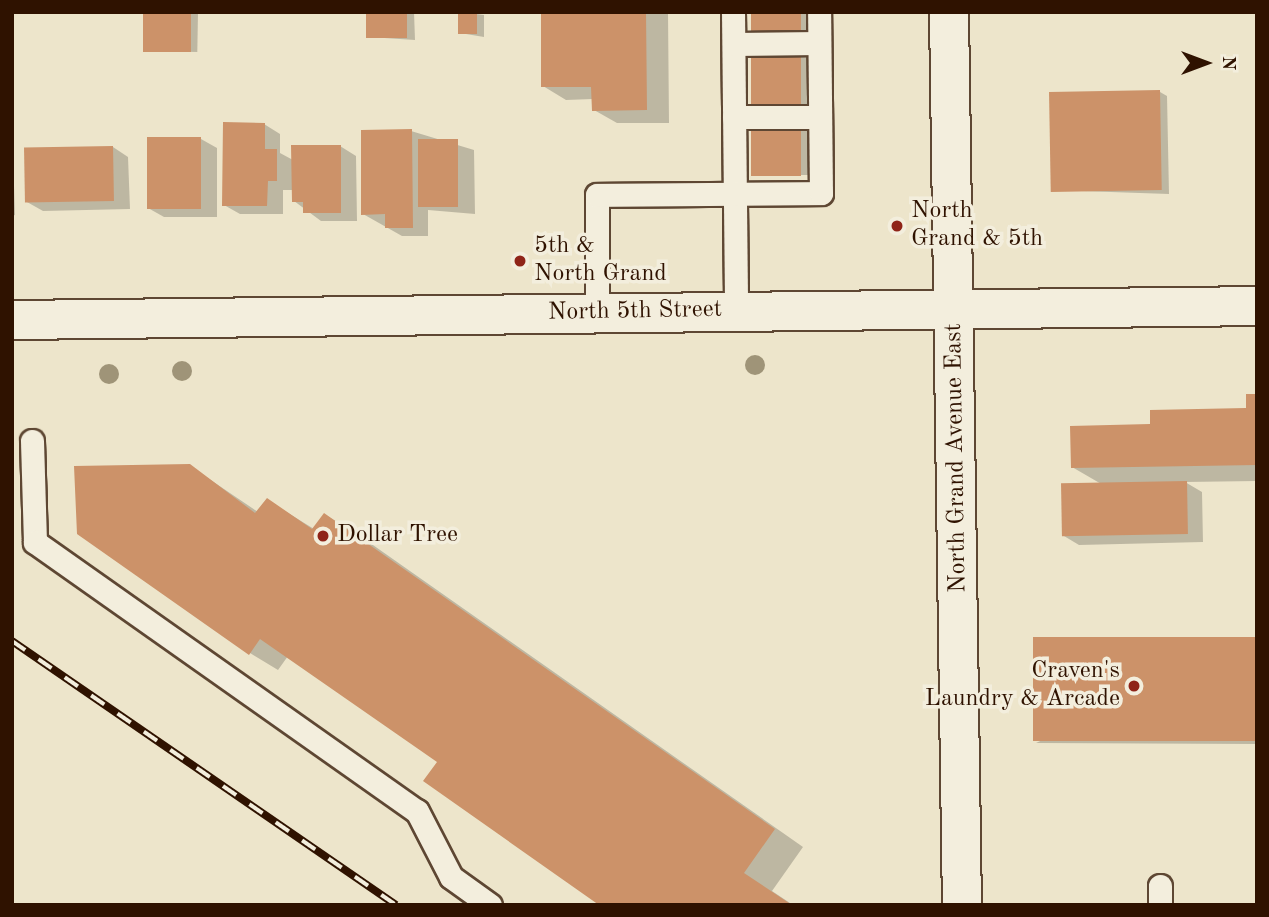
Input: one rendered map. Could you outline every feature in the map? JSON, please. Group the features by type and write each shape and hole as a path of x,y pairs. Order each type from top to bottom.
{"main road":[{"name":"North Grand Avenue East","path":"949,12 962,905"},
{"name":"North 5th Street","path":"12,320 1257,306"}],"lane":[{"path":"733,12 736,312"},
{"path":"597,313 597,195 821,193 819,12"},
{"path":"734,44 819,43"},
{"path":"734,117 820,117"},
{"path":"32,441 35,542 417,811 451,877 490,905"}],"building":[{"path":"143,12 191,12 191,52 143,52"},
{"path":"366,12 407,12 407,38 366,38"},
{"path":"458,12 477,12 477,34 458,34"},
{"path":"541,12 646,12 647,110 592,111 591,87 541,87"},
{"path":"751,12 801,12 801,176 751,176"},
{"path":"1160,90 1162,190 1051,192 1049,92"},
{"path":"223,122 265,123 265,149 277,149 277,181 268,181 267,206 222,206"},
{"path":"412,129 413,228 385,228 385,214 361,215 361,130"},
{"path":"147,137 201,137 201,209 147,209"},
{"path":"418,139 458,139 458,207 418,207"},
{"path":"291,145 341,145 341,213 303,213 303,202 292,202"},
{"path":"113,146 114,201 25,203 24,148"},
{"path":"1246,394 1257,394 1257,465 1071,468 1070,426 1150,424 1150,410 1246,408"},
{"path":"190,464 255,513 267,498 312,529 324,513 775,829 744,873 792,905 599,905 423,781 437,762 260,639 249,655 77,534 74,466"},
{"path":"1187,481 1188,534 1062,536 1061,483"},
{"path":"1033,637 1257,637 1257,741 1033,741"}],"railway":[{"path":"12,641 396,905"}],"place":[{"name":"North Grand & 5th","path":"897,226"},
{"name":"5th & North Grand","path":"520,261"},
{"name":"Dollar Tree","path":"323,536"},
{"name":"Craven's Laundry & Arcade","path":"1134,686"}]}
